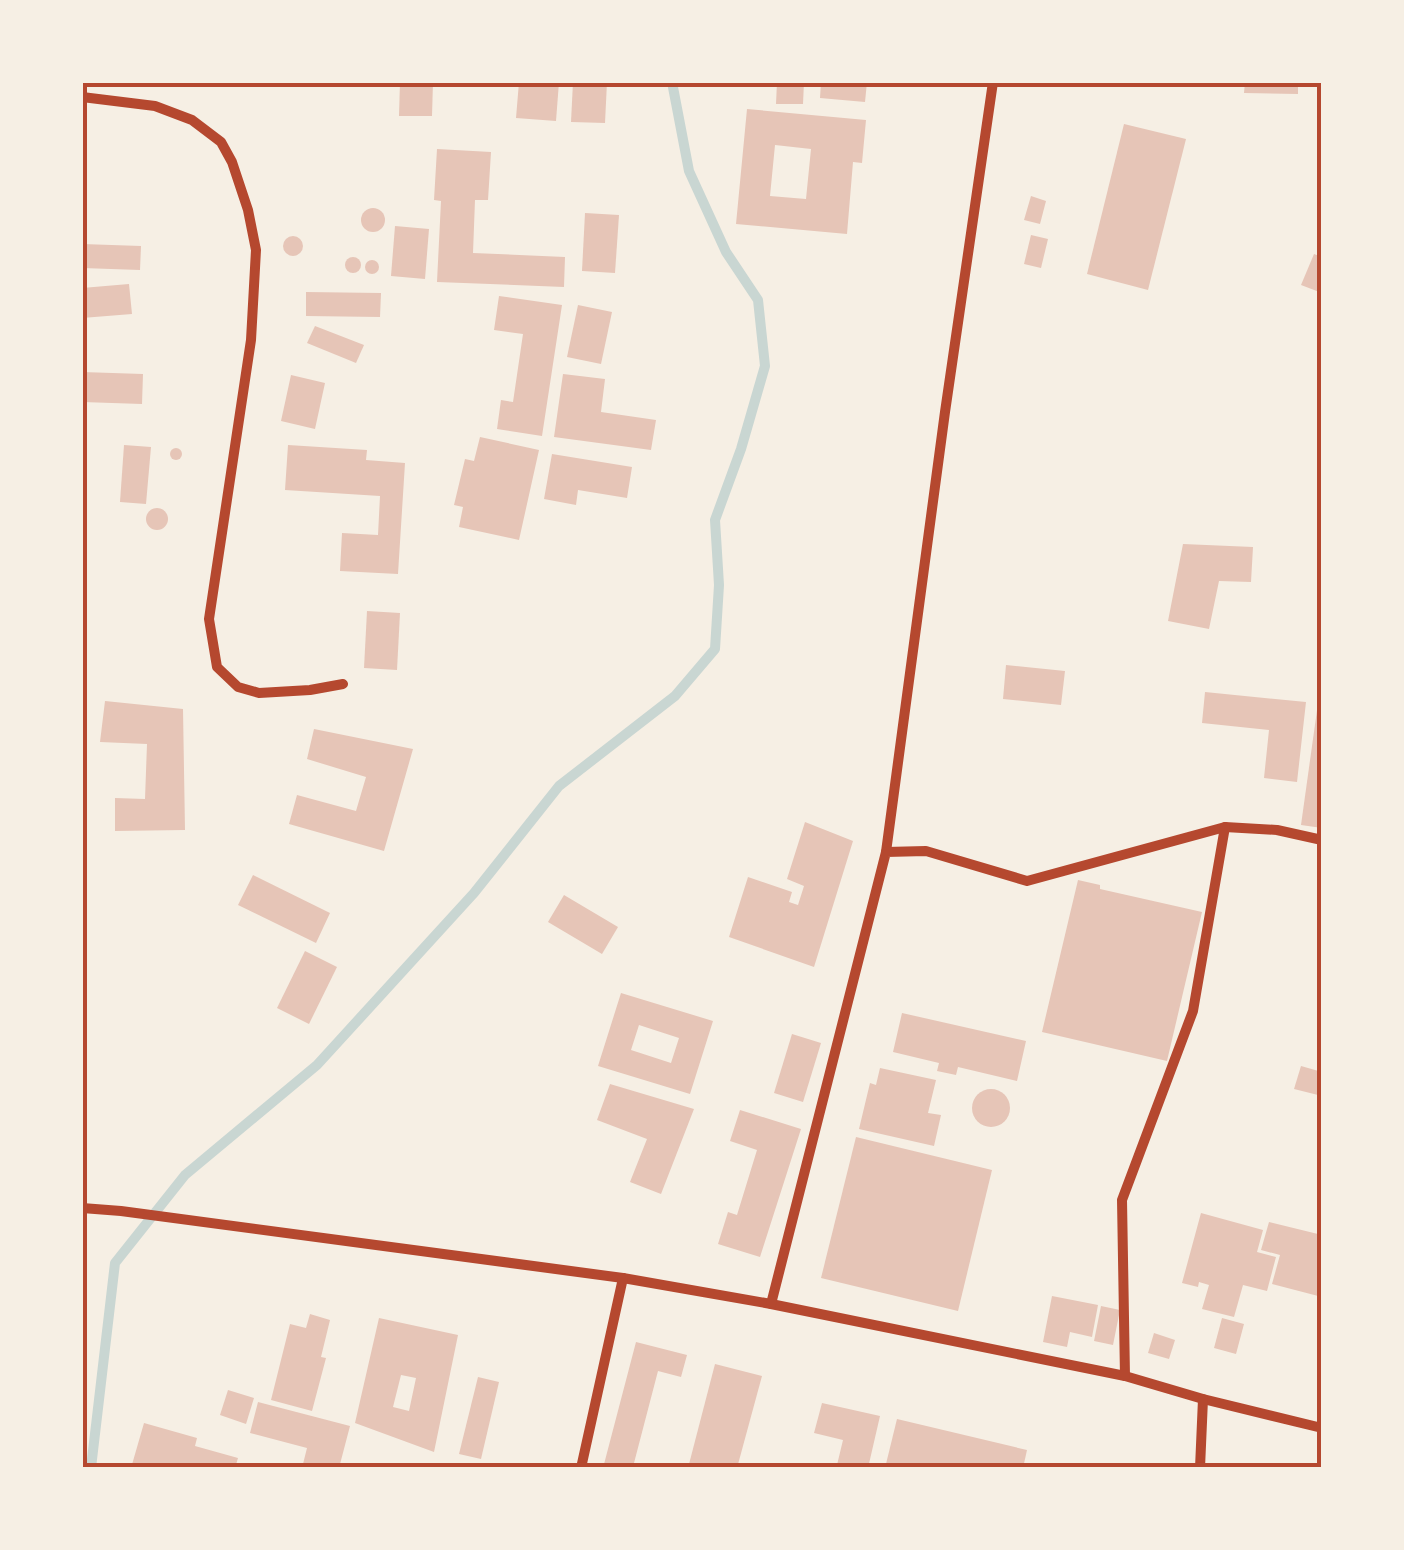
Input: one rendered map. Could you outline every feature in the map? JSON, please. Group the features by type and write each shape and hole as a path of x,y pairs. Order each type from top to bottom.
{"street":[{"path":"771,1304 886,852 993,82"},
{"path":"82,98 155,106 192,120 221,142 232,162 256,250 251,340 209,618 217,667 238,687 259,693 342,684"},
{"path":"886,852 926,851 1027,881 1226,827 1277,830 1322,840"},
{"path":"1125,1376 1122,1200 1193,1011 1226,827"},
{"path":"82,1208 623,1278 771,1304 1125,1376 1322,1428"},
{"path":"581,1468 623,1278"},
{"path":"1200,1468 1203,1398"}],"building":[{"path":"400,82 433,82 432,116 399,116"},
{"path":"519,82 559,82 556,121 516,118"},
{"path":"573,82 607,82 605,123 571,122"},
{"path":"777,82 804,82 803,104 776,104"},
{"path":"821,82 867,82 865,102 820,98"},
{"path":"1245,82 1298,82 1298,94 1244,93"},
{"path":"747,109 866,120 862,163 853,162 847,234 736,224","holes":["775,145 811,149 806,199 770,196"]},
{"path":"1124,124 1186,139 1148,290 1087,274"},
{"path":"437,149 491,152 488,200 475,200 473,253 565,257 564,287 437,282 441,201 434,200"},
{"path":"1031,196 1046,201 1040,224 1024,220"},
{"path":"373,208 385,220 373,232 361,220"},
{"path":"585,213 619,215 615,273 582,271"},
{"path":"395,226 429,229 425,279 391,276"},
{"path":"1031,235 1048,239 1041,268 1024,264"},
{"path":"289,236 297,236 303,246 297,256 289,256 283,250 283,242"},
{"path":"82,244 141,246 140,270 82,268"},
{"path":"1314,254 1322,257 1322,293 1301,285"},
{"path":"353,257 361,265 353,273 345,265"},
{"path":"372,260 379,267 372,274 365,267"},
{"path":"129,284 132,314 82,318 82,288"},
{"path":"306,292 381,293 380,317 306,316"},
{"path":"499,296 562,305 542,436 497,429 501,400 513,402 523,334 494,330"},
{"path":"578,305 612,312 601,364 567,357"},
{"path":"315,326 364,345 356,363 307,343"},
{"path":"82,372 143,374 142,404 82,402"},
{"path":"563,374 605,379 601,412 656,420 651,450 554,437"},
{"path":"291,375 325,383 315,429 281,421"},
{"path":"480,437 539,450 519,540 459,527 463,507 454,505 465,459 474,461"},
{"path":"124,445 151,447 146,504 120,502"},
{"path":"288,445 367,450 366,460 405,463 398,574 340,571 342,533 378,535 380,496 285,490"},
{"path":"171,449 181,449 181,459 171,459"},
{"path":"552,454 632,467 627,498 578,490 576,505 544,499"},
{"path":"157,508 165,511 165,527 157,530 149,527 146,519 149,511"},
{"path":"1183,544 1253,547 1251,582 1219,581 1209,629 1168,621"},
{"path":"367,611 400,613 397,670 364,668"},
{"path":"1006,665 1065,671 1061,705 1003,699"},
{"path":"1205,692 1306,702 1297,782 1264,778 1269,730 1202,723"},
{"path":"1322,696 1322,828 1301,825"},
{"path":"105,701 183,709 185,830 115,831 115,798 145,799 147,744 100,742"},
{"path":"314,729 413,749 384,851 289,824 297,795 356,811 366,777 307,759"},
{"path":"805,822 853,841 814,967 729,937 748,877 792,892 789,902 798,905 804,886 787,879"},
{"path":"253,875 330,913 316,943 238,905"},
{"path":"1078,880 1100,885 1100,889 1202,912 1167,1061 1042,1032"},
{"path":"564,895 618,927 602,954 548,922"},
{"path":"305,951 337,967 309,1024 277,1008"},
{"path":"621,993 713,1021 690,1094 598,1066","holes":["639,1025 679,1038 671,1063 631,1050"]},
{"path":"902,1013 1026,1041 1017,1081 958,1067 956,1075 937,1071 939,1063 893,1052"},
{"path":"792,1034 821,1043 803,1102 774,1093"},
{"path":"1301,1066 1322,1072 1322,1096 1294,1089"},
{"path":"880,1068 936,1080 928,1113 941,1115 934,1146 859,1129 870,1083 876,1085"},
{"path":"610,1084 694,1109 661,1194 630,1182 647,1139 597,1120"},
{"path":"991,1089 1004,1095 1010,1108 1004,1121 991,1127 978,1121 972,1108 978,1095"},
{"path":"740,1110 801,1129 760,1257 718,1244 728,1212 737,1215 757,1150 730,1141"},
{"path":"856,1137 992,1170 958,1311 821,1278"},
{"path":"1201,1213 1263,1230 1257,1252 1276,1257 1267,1291 1243,1285 1234,1317 1202,1309 1209,1285 1182,1283"},
{"path":"1269,1222 1322,1235 1322,1297 1272,1284 1280,1255 1261,1250"},
{"path":"1052,1296 1098,1305 1092,1337 1070,1332 1067,1347 1043,1342"},
{"path":"1101,1306 1120,1310 1113,1345 1094,1341"},
{"path":"310,1314 330,1320 321,1357 326,1358 312,1411 271,1400 290,1324 306,1328"},
{"path":"379,1318 458,1335 434,1452 355,1423","holes":["401,1375 416,1378 409,1411 393,1407"]},
{"path":"1222,1318 1244,1324 1236,1354 1214,1348"},
{"path":"1154,1333 1175,1340 1169,1359 1148,1353"},
{"path":"636,1342 687,1355 681,1377 658,1371 634,1463 646,1468 603,1468"},
{"path":"715,1364 762,1376 737,1468 688,1468"},
{"path":"478,1377 499,1382 481,1459 459,1454"},
{"path":"228,1390 254,1398 246,1424 220,1415"},
{"path":"258,1402 350,1426 339,1468 302,1468 307,1448 250,1433"},
{"path":"822,1403 880,1416 868,1468 837,1465 843,1440 814,1433"},
{"path":"897,1419 1027,1450 1023,1468 885,1468"},
{"path":"144,1423 197,1438 195,1446 238,1458 235,1468 131,1468"}],"waterway":[{"path":"91,1468 115,1263 185,1175 317,1065 474,893 559,786 675,696 715,649 719,585 715,520 765,366 758,300 726,252 689,171 672,82"}]}
